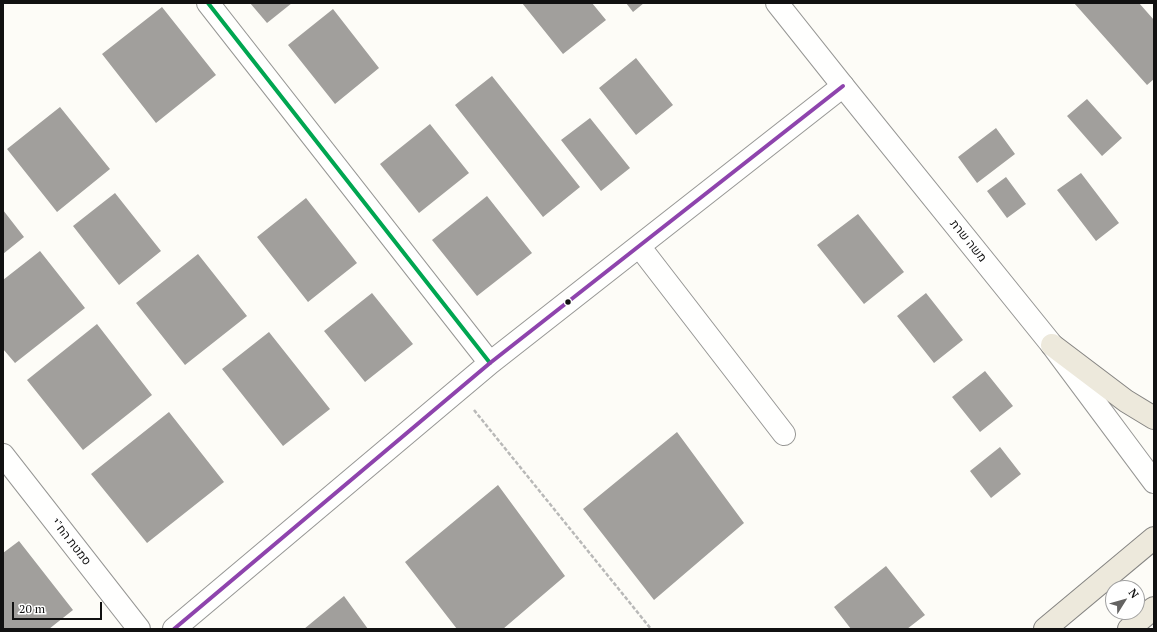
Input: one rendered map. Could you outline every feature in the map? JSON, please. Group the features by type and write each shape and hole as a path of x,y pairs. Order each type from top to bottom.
{"main road":[{"path":"1052,345 1126,401 1154,418"},
{"path":"1045,629 1154,538"},
{"path":"1129,629 1154,608"}],"street":[{"path":"208,3 490,363"},
{"name":"משה שרת","path":"777,3 1052,345 1154,482"},
{"path":"174,629 490,363 843,86"},
{"path":"639,246 784,434"},
{"name":"סמטת הח\"י","path":"3,455 139,629"}],"path":[{"path":"457,390 651,629"}],"building":[{"path":"250,3 292,3 267,23"},
{"path":"522,3 592,3 606,20 563,54"},
{"path":"626,3 644,3 633,12"},
{"path":"1074,3 1139,3 1154,20 1154,79 1147,85"},
{"path":"162,7 216,75 156,123 102,54"},
{"path":"333,9 379,68 335,104 288,45"},
{"path":"636,58 673,105 636,135 599,88"},
{"path":"492,76 580,187 543,217 455,105"},
{"path":"1087,99 1122,138 1102,156 1067,116"},
{"path":"60,107 110,169 57,212 7,149"},
{"path":"590,118 630,168 601,191 561,140"},
{"path":"430,124 469,173 419,213 380,164"},
{"path":"996,128 1015,154 977,183 958,157"},
{"path":"1081,173 1119,223 1096,241 1057,190"},
{"path":"1006,177 1026,204 1007,218 987,191"},
{"path":"115,193 161,251 119,285 73,226"},
{"path":"487,196 532,253 477,296 432,240"},
{"path":"306,198 357,263 308,302 257,237"},
{"path":"3,210 24,237 3,254"},
{"path":"858,214 904,272 864,304 817,245"},
{"path":"40,251 85,308 15,363 3,349 3,280"},
{"path":"198,254 247,316 185,365 136,303"},
{"path":"372,293 413,344 365,382 324,331"},
{"path":"926,293 963,340 934,363 897,316"},
{"path":"97,324 152,395 83,450 27,380"},
{"path":"269,332 330,409 283,446 222,369"},
{"path":"985,371 1013,406 980,432 952,397"},
{"path":"169,412 224,482 147,543 91,474"},
{"path":"677,432 744,523 654,600 583,509"},
{"path":"1000,447 1021,474 991,498 970,471"},
{"path":"498,485 565,576 503,629 457,629 405,562"},
{"path":"19,541 73,610 49,629 3,629 3,553"},
{"path":"886,566 925,615 907,629 851,629 834,607"},
{"path":"344,596 368,629 304,629"}],"transit line":[{"path":"208,3 490,363"},
{"path":"174,629 490,363 843,86"}]}
